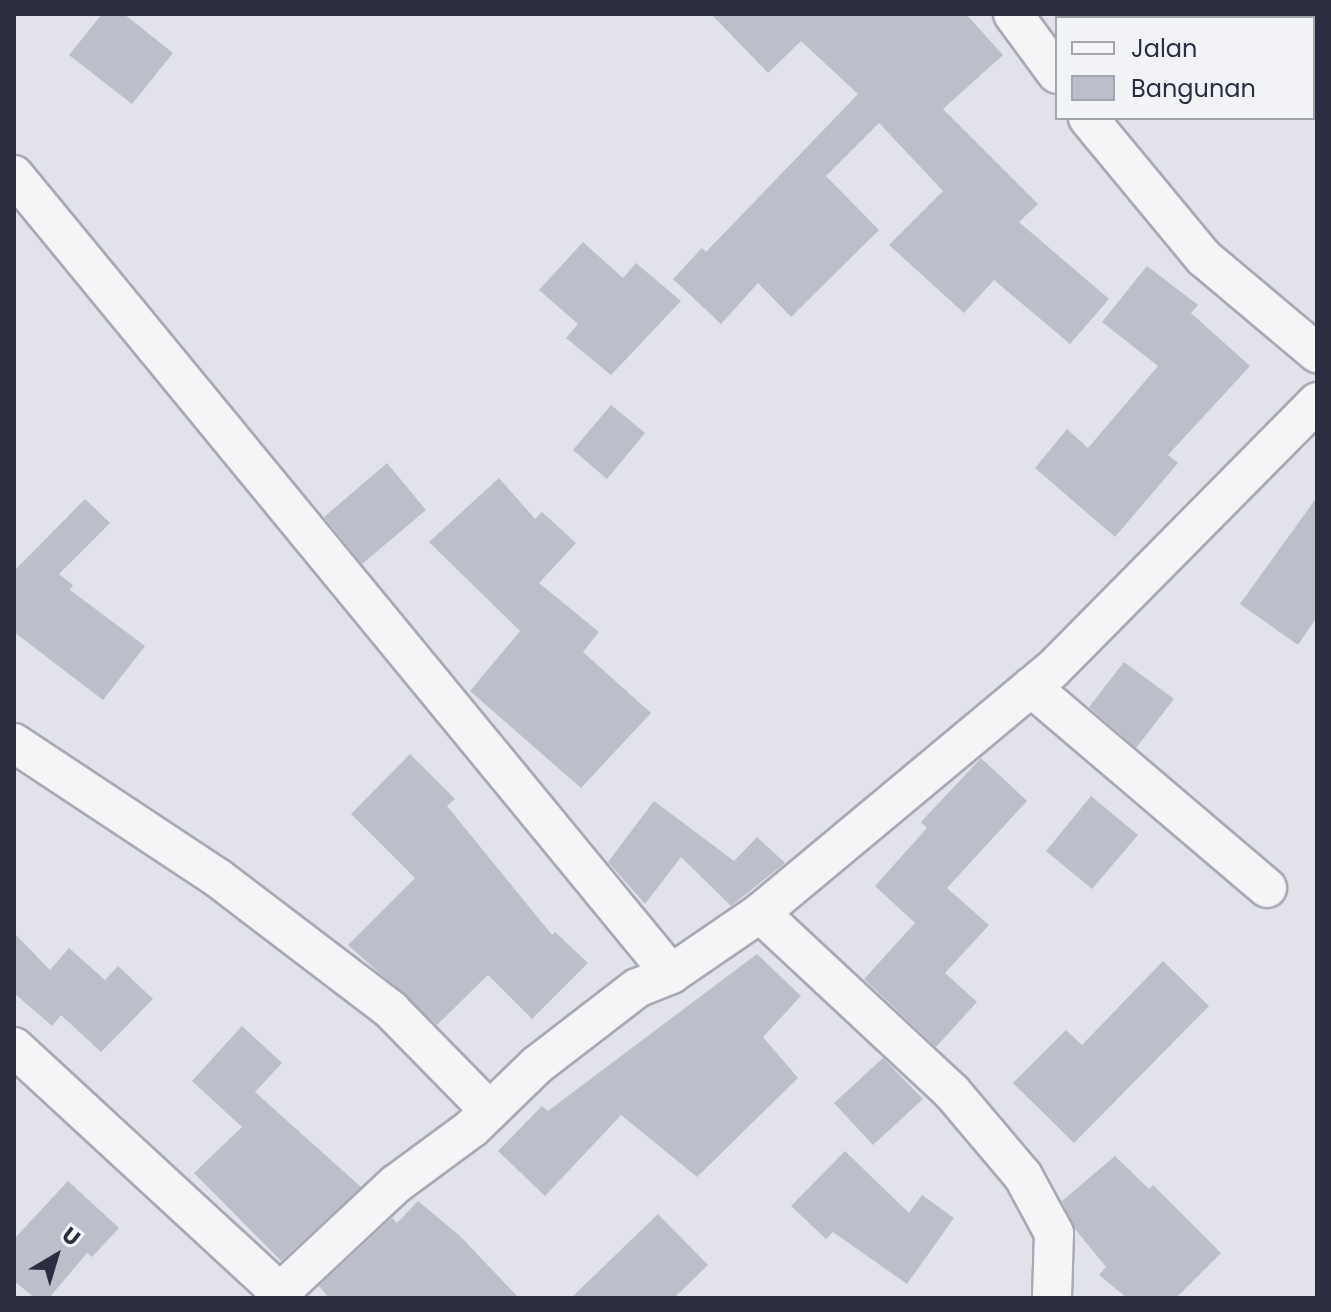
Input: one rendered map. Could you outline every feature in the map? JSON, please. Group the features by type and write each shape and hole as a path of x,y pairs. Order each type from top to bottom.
{"street":[{"path":"1013,14 1055,71"},
{"path":"1090,120 1204,258 1317,353"},
{"path":"14,175 671,974"},
{"path":"14,1047 280,1296 396,1184 490,1111 594,1020 637,988 671,974 760,913 1031,687 1317,402"},
{"path":"1031,687 1267,888"},
{"path":"14,743 218,878 391,1010 490,1111"},
{"path":"760,913 952,1092 1023,1176 1054,1233 1052,1298"}],"building":[{"path":"102,14 124,14 173,53 132,104 69,55"},
{"path":"711,14 966,14 1003,55 943,109 1038,204 1019,222 1109,299 1070,344 994,280 964,313 889,245 943,191 879,123 826,176 879,230 791,317 758,283 721,324 673,279 702,248 706,252 858,94 801,41 768,73"},
{"path":"583,242 623,278 636,263 681,301 611,375 566,338 578,324 539,290"},
{"path":"1147,266 1198,305 1191,313 1250,366 1168,455 1178,463 1115,537 1035,468 1067,429 1088,448 1158,366 1102,322"},
{"path":"611,405 645,433 607,479 573,450"},
{"path":"387,463 426,510 362,564 324,517"},
{"path":"499,478 535,519 542,512 576,543 539,583 599,632 583,652 651,713 581,788 470,691 520,631 429,542"},
{"path":"1317,497 1317,617 1298,645 1240,604"},
{"path":"85,499 110,523 59,574 73,585 70,590 145,646 103,700 14,632 14,571"},
{"path":"1124,662 1174,699 1136,748 1089,707"},
{"path":"410,754 455,799 447,806 552,935 555,932 588,963 532,1019 488,975 437,1025 348,945 415,878 351,814"},
{"path":"981,758 1027,801 947,888 989,925 945,973 977,1002 936,1047 864,979 915,923 875,886 927,828 921,822"},
{"path":"1091,796 1138,835 1092,889 1046,851"},
{"path":"654,801 734,861 757,837 785,863 731,906 681,857 645,904 608,862"},
{"path":"14,933 50,970 69,948 105,980 118,966 153,999 101,1052 61,1015 52,1026 14,993"},
{"path":"757,954 801,996 763,1037 798,1078 697,1177 621,1115 545,1196 498,1151 542,1106 548,1111"},
{"path":"1163,961 1209,1006 1074,1143 1013,1083 1066,1030 1082,1045"},
{"path":"242,1026 282,1063 255,1092 361,1187 281,1261 194,1173 242,1127 192,1081"},
{"path":"883,1058 923,1099 873,1145 834,1103"},
{"path":"845,1151 909,1213 922,1195 954,1218 907,1284 833,1232 826,1239 791,1206"},
{"path":"1115,1156 1149,1189 1153,1185 1221,1253 1176,1298 1127,1298 1099,1275 1106,1267 1075,1229 1062,1201"},
{"path":"68,1181 119,1228 92,1257 87,1253 49,1298 35,1298 14,1281 14,1239"},
{"path":"418,1201 460,1236 519,1298 329,1298 319,1286 392,1218 397,1223"},
{"path":"658,1214 708,1265 674,1298 571,1298"}]}
